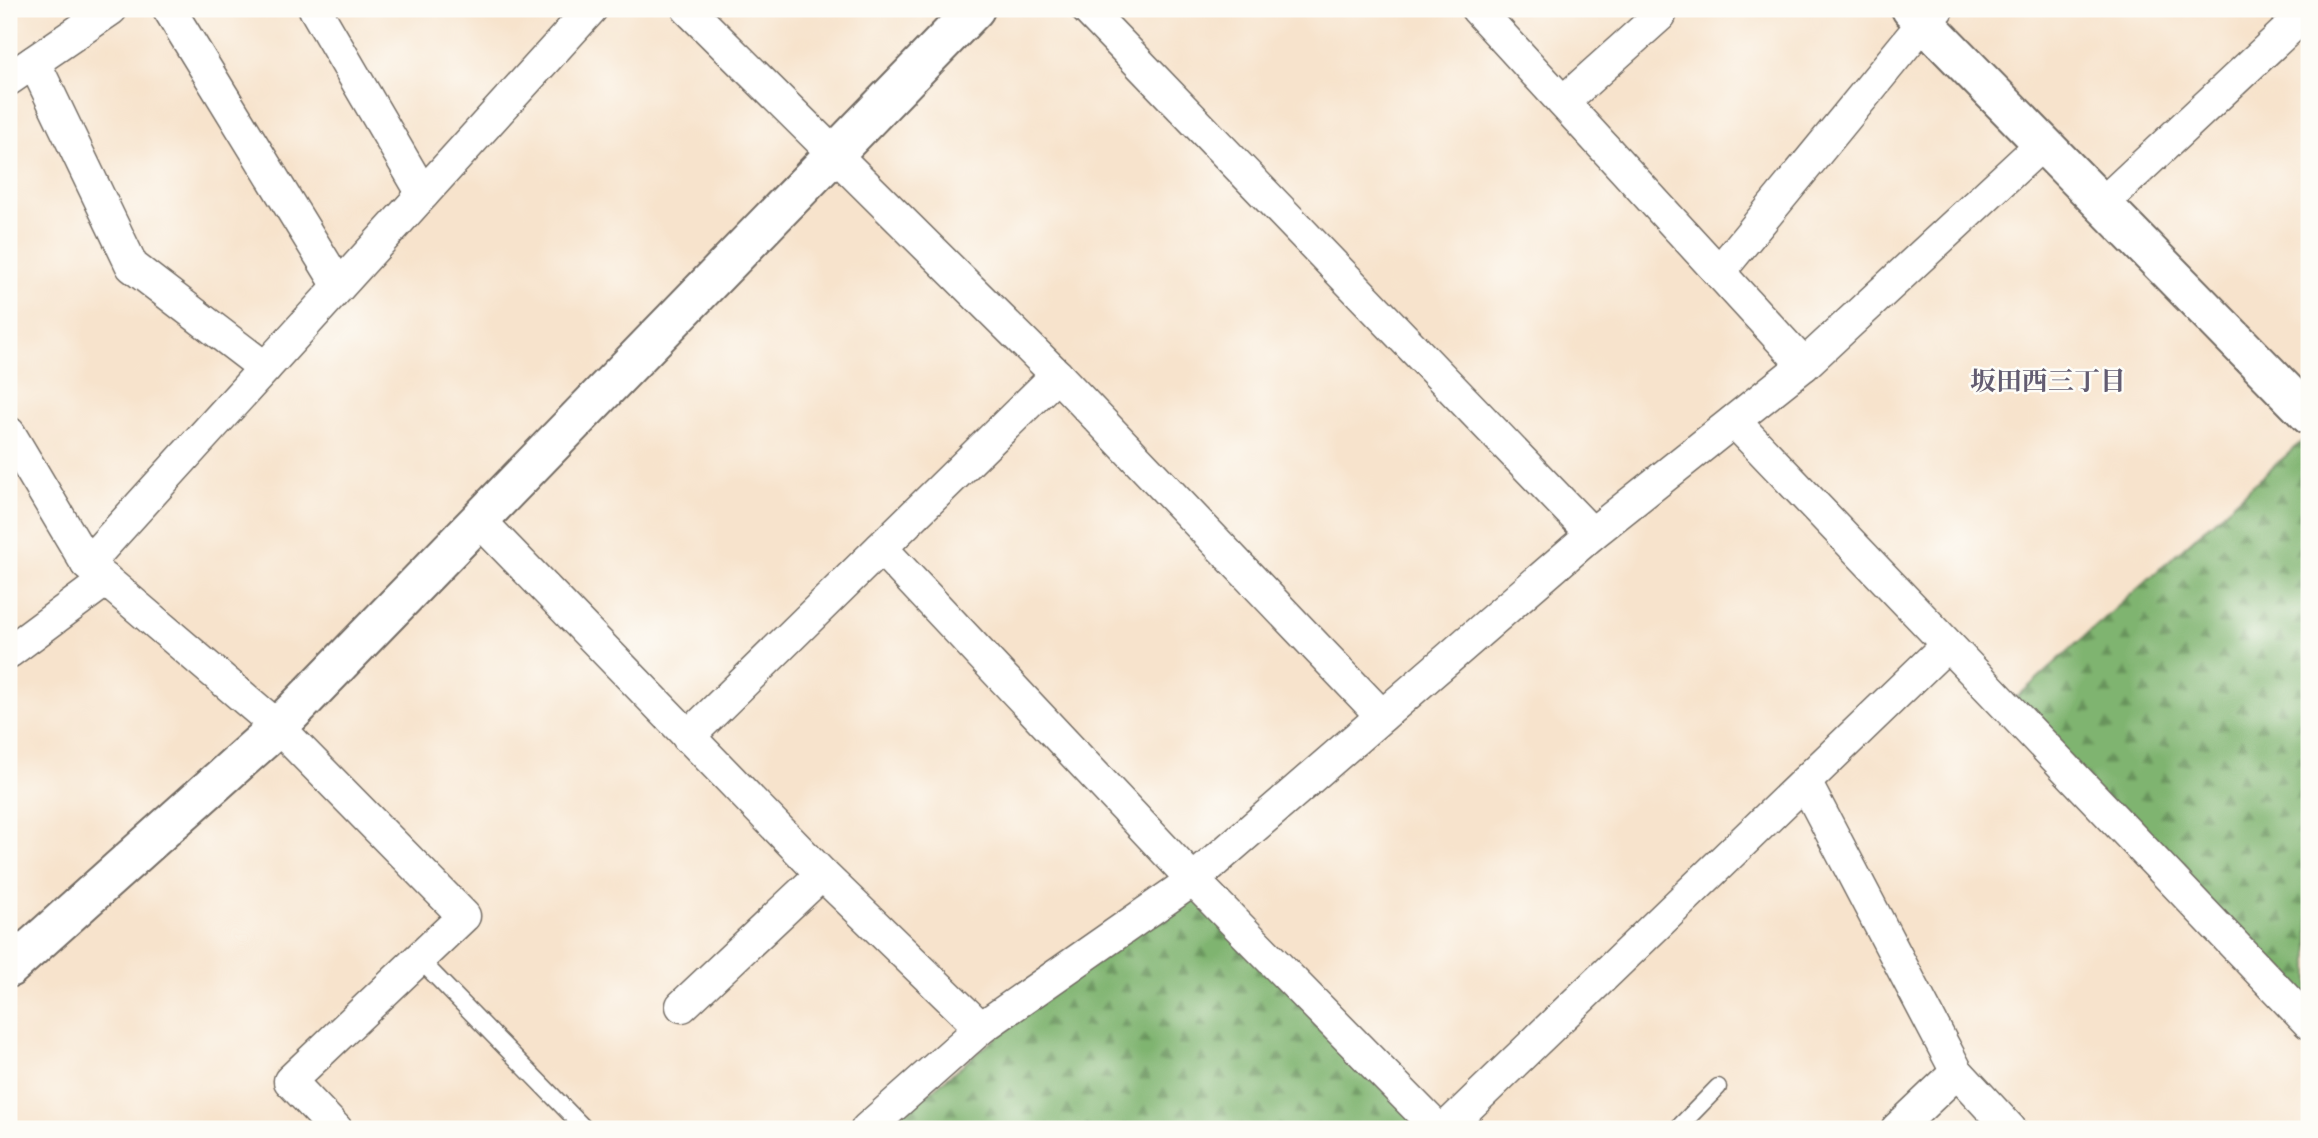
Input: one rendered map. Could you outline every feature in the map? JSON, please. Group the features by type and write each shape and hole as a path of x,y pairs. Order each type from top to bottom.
{"street":[{"path":"111,9 21,70 132,266 265,368"},
{"path":"169,9 339,286"},
{"path":"315,9 423,194"},
{"path":"9,652 96,572 265,368 591,9"},
{"path":"688,9 1057,375 1382,716"},
{"path":"9,968 278,727 975,9"},
{"path":"1087,9 1592,534"},
{"path":"1477,9 1804,365"},
{"path":"2102,204 2309,10"},
{"path":"1720,271 1924,13 2043,143 2309,415"},
{"path":"1563,102 1660,15"},
{"path":"867,1129 981,1028 1193,880 1592,534 1804,365 2043,143"},
{"path":"688,737 1057,375"},
{"path":"1734,421 2309,1023"},
{"path":"9,433 96,572 278,727 464,916 290,1081 336,1129"},
{"path":"479,520 822,874 981,1028"},
{"path":"881,548 1193,880 1438,1129"},
{"path":"1445,1129 1947,645"},
{"path":"1805,782 1957,1072 2010,1129"},
{"path":"682,1006 822,874"},
{"path":"1897,1129 1957,1072"}],"lane":[{"path":"419,959 584,1129"},
{"path":"1677,1129 1718,1087"}],"green space":[{"path":"2309,435 2309,1023 2007,706"},
{"path":"1193,880 1438,1129 883,1129"}],"district":[{"name":"坂田西三丁目","path":"2048,382"}]}
